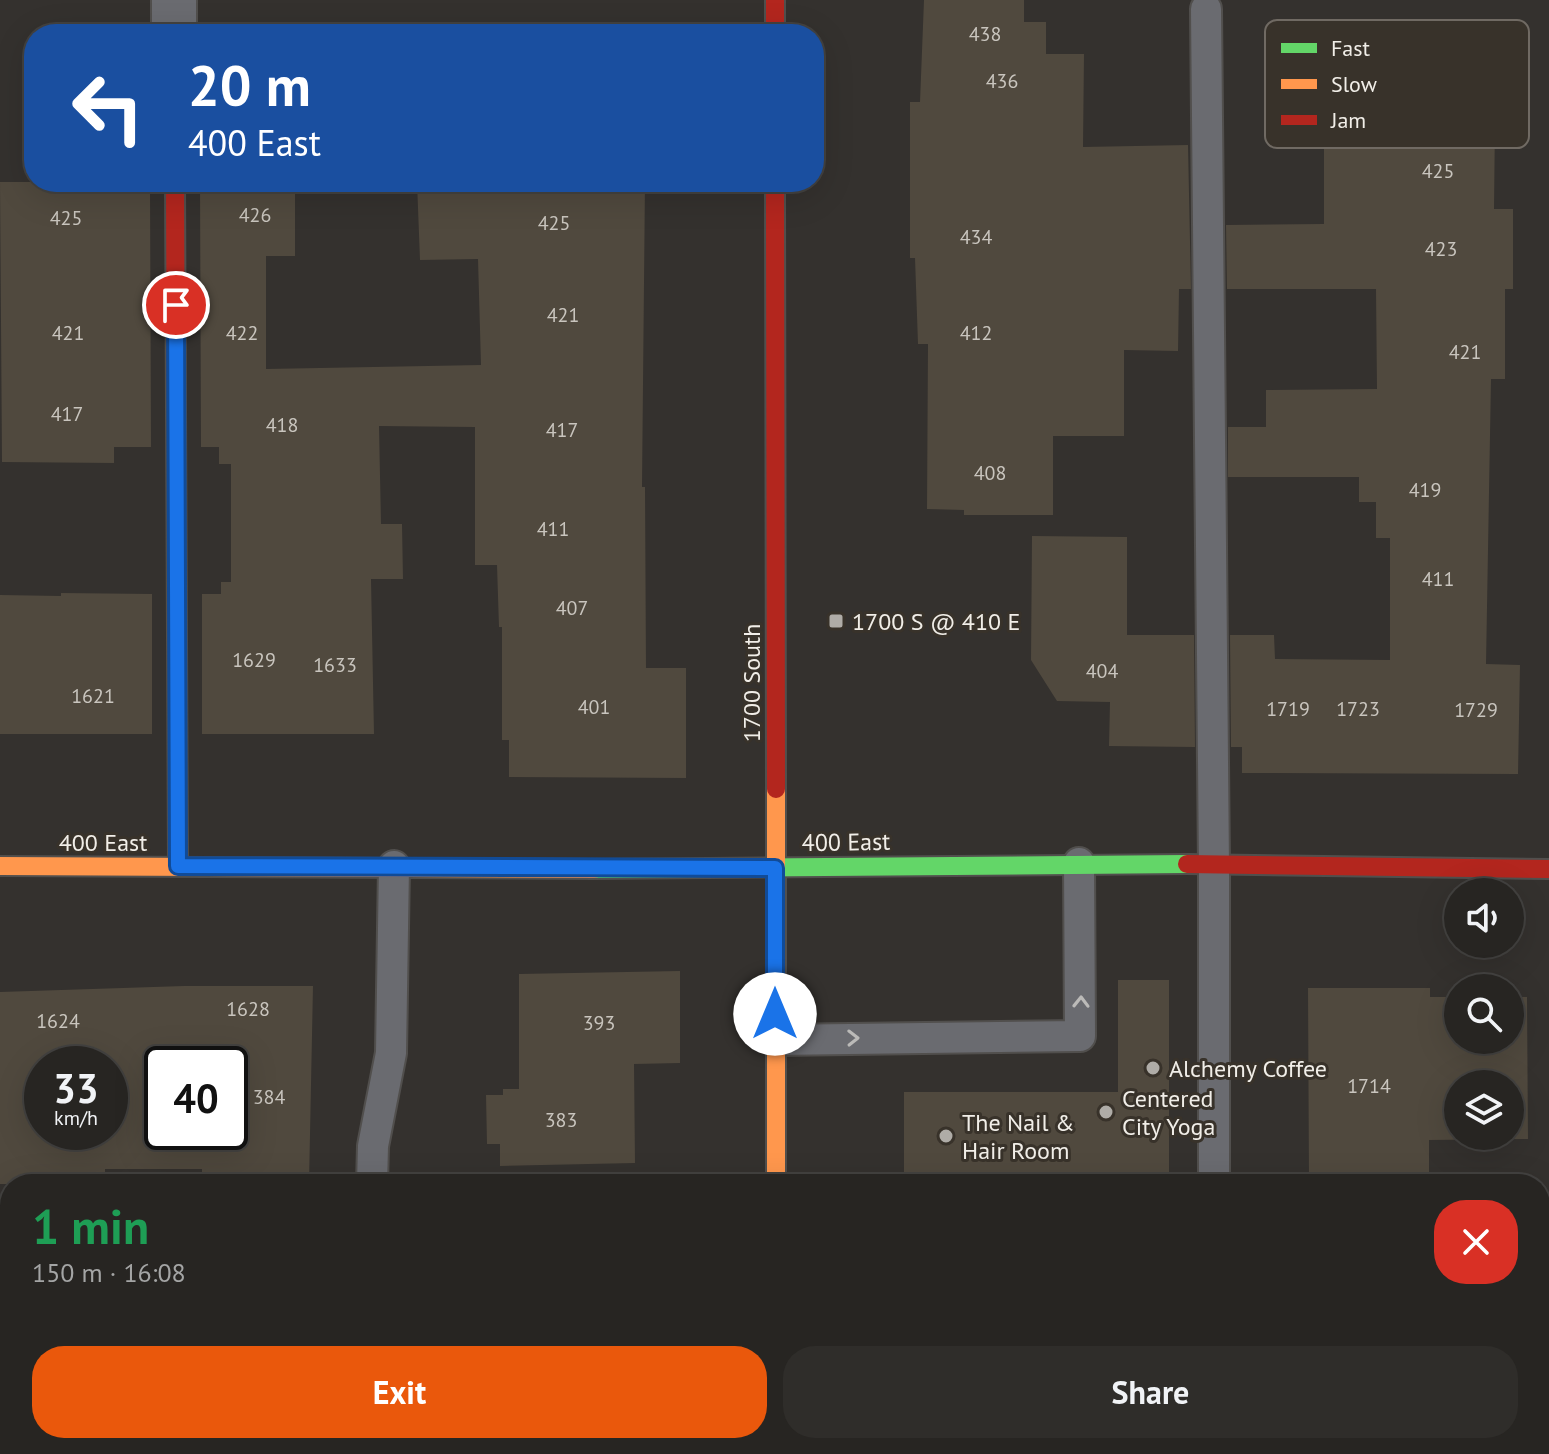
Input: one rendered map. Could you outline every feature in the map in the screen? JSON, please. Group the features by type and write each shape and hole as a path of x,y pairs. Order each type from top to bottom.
{"street":[{"path":"174,0 174,24"},
{"path":"775,0 775,24"},
{"path":"175,192 178,866"},
{"name":"1700 South","path":"775,192 776,1174"},
{"name":"400 East","path":"0,866 775,868 1079,863 1214,868 1549,869"}],"lane":[{"path":"1206,9 1214,1174"},
{"path":"775,1040 1080,1036 1079,863"},
{"path":"372,1174 373,1146 391,1053 394,866"}],"building":[{"path":"924,0 1024,0 1024,22 1046,22 1046,54 1084,54 1083,147 1188,145 1191,289 1179,289 1178,351 1124,350 1124,436 1053,436 1053,515 964,515 964,510 927,509 928,344 918,344 915,258 910,258 910,102 920,102"},
{"path":"1324,148 1495,148 1494,209 1513,209 1513,289 1505,289 1505,379 1491,379 1486,664 1520,665 1518,774 1242,773 1242,747 1231,747 1230,635 1274,635 1275,659 1390,660 1390,538 1376,538 1376,502 1359,502 1359,477 1228,477 1228,427 1266,427 1266,390 1377,389 1376,289 1227,289 1226,225 1324,224"},
{"path":"0,182 24,182 24,192 150,192 151,447 114,447 114,463 2,462"},
{"path":"200,192 295,192 295,256 266,256 266,369 481,365 478,259 420,260 417,192 645,192 642,487 645,487 646,668 686,668 686,778 509,777 509,740 502,740 502,627 499,627 497,565 475,565 475,427 379,426 381,524 402,524 403,579 371,579 374,734 202,734 202,594 221,594 221,582 231,582 231,464 219,464 219,447 201,447"},
{"path":"1032,536 1127,537 1127,635 1194,635 1195,747 1109,746 1110,702 1057,701 1031,660"},
{"path":"61,593 152,594 152,734 0,734 0,595 61,596"},
{"path":"680,971 680,1063 634,1064 635,1163 500,1166 500,1144 487,1144 486,1095 503,1095 503,1089 519,1089 519,974"},
{"path":"1118,980 1169,980 1169,1174 904,1174 904,1092 1118,1092"},
{"path":"184,986 313,986 309,1174 202,1174 202,1169 105,1169 105,1174 0,1174 0,992"},
{"path":"1308,988 1430,988 1430,997 1444,997 1444,1054 1524,1054 1524,997 1527,997 1528,1139 1524,1139 1524,1070 1444,1070 1444,1140 1429,1140 1429,1174 1309,1174"}],"traffic: fast":[{"path":"594,869 1187,864"}],"traffic: slow":[{"path":"776,789 776,1174"},
{"path":"0,866 594,869"}],"traffic: jam":[{"path":"775,0 775,24"},
{"path":"175,192 178,866"},
{"path":"775,192 776,789"},
{"path":"1187,864 1549,869"}],"place":[{"name":"1700 S @ 410 E","path":"836,621"},
{"name":"Alchemy Coffee","path":"1153,1068"},
{"name":"Centered City Yoga","path":"1106,1112"},
{"name":"The Nail & Hair Room","path":"946,1136"}],"route":[{"path":"176,305 178,866 775,868 775,1014"}]}
